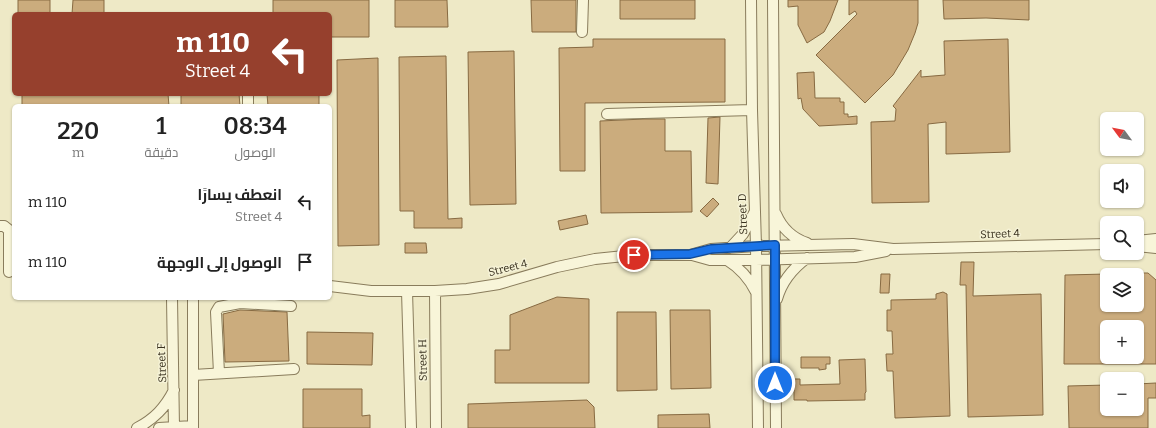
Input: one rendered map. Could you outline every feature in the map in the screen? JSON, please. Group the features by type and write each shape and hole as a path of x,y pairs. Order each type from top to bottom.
{"street":[{"path":"582,32 583,0"},
{"name":"Street D","path":"751,0 758,428"},
{"path":"773,0 776,428"},
{"path":"608,114 752,110"},
{"path":"730,248 748,226 755,208"},
{"path":"774,211 785,229 792,236 811,245"},
{"path":"0,226 4,226 9,230 8,272"},
{"path":"1144,240 1156,239"},
{"name":"Street 4","path":"332,286 371,291 435,291 467,289 498,284 557,267 595,259 634,255 690,254 711,249 756,246 853,244 893,249 1100,244"},
{"path":"1144,247 1156,248"},
{"name":"Street 4","path":"690,254 710,260 756,260 855,257 893,249"},
{"path":"775,307 782,285 797,266 807,258"},
{"path":"727,260 747,277 756,292"},
{"name":"Street H","path":"408,291 411,428"},
{"name":"Street H","path":"435,291 436,428"},
{"name":"Street F","path":"172,300 174,428"},
{"path":"159,428 193,427 193,300"},
{"path":"219,373 216,312 219,307 240,303 291,306"},
{"path":"193,375 294,369"},
{"path":"137,428 147,423 159,413 168,402 174,388"}],"building":[{"path":"18,0 50,0 50,12 18,12"},
{"path":"73,0 104,0 104,12 72,12"},
{"path":"273,0 369,0 369,37 332,37 332,12 273,12"},
{"path":"395,0 447,0 448,27 395,27"},
{"path":"531,0 576,0 576,32 532,32"},
{"path":"620,0 695,0 695,19 620,19"},
{"path":"788,0 838,0 824,32 807,43 798,25 798,6 788,7"},
{"path":"849,0 918,0 918,23 908,50 893,75 865,103 816,55 857,14 855,11 849,15"},
{"path":"943,0 1029,0 1029,20 986,18 944,19"},
{"path":"593,39 725,39 725,102 585,103 585,171 560,171 559,48 593,47"},
{"path":"1008,39 1010,152 946,154 946,122 928,124 929,202 872,203 871,122 895,121 896,109 893,106 921,70 921,77 945,75 944,41"},
{"path":"514,51 516,204 470,205 468,52"},
{"path":"446,56 448,219 462,218 462,228 414,228 414,211 400,211 399,57"},
{"path":"378,58 379,245 338,246 337,60"},
{"path":"814,72 815,98 840,98 840,102 844,102 844,114 848,114 848,117 857,116 857,124 819,126 803,109 801,98 798,99 797,73"},
{"path":"22,96 168,96 169,104 22,104"},
{"path":"181,96 239,96 240,104 181,104"},
{"path":"267,96 319,96 319,104 268,104"},
{"path":"720,117 718,184 706,183 708,118"},
{"path":"665,119 665,151 691,151 692,212 601,213 600,121"},
{"path":"713,198 719,204 707,217 700,211"},
{"path":"586,215 588,224 560,230 558,221"},
{"path":"405,243 426,243 427,253 405,253"},
{"path":"961,262 974,262 973,296 1041,294 1043,415 968,417 966,285 960,285"},
{"path":"1144,273 1148,273 1156,280 1156,364 1144,364 1144,320 1100,320 1100,364 1064,364 1065,275 1100,274 1100,312 1144,312"},
{"path":"881,274 890,274 889,293 880,293"},
{"path":"943,292 947,294 950,416 895,418 893,371 887,371 886,354 893,354 892,331 887,331 887,310 891,310 891,300 936,299 936,294"},
{"path":"557,297 589,299 589,383 495,383 495,350 510,350 510,315"},
{"path":"240,310 287,312 289,361 225,362 223,314"},
{"path":"670,310 710,310 711,388 671,389"},
{"path":"617,312 656,312 657,390 617,391"},
{"path":"307,332 373,333 372,365 307,364"},
{"path":"801,357 830,357 830,364 826,364 826,369 819,370 819,368 801,368"},
{"path":"865,359 865,400 794,400 792,379 800,379 800,385 840,384 839,360"},
{"path":"1156,383 1156,398 1148,398 1148,428 1069,428 1068,386 1100,385 1100,416 1144,416 1144,384"},
{"path":"303,389 362,389 362,416 370,415 370,428 303,428"},
{"path":"587,400 594,407 595,428 468,428 468,404"},
{"path":"709,414 710,428 658,428 658,415"}],"route":[{"path":"634,255 690,254 711,249 775,245 775,383"}]}
